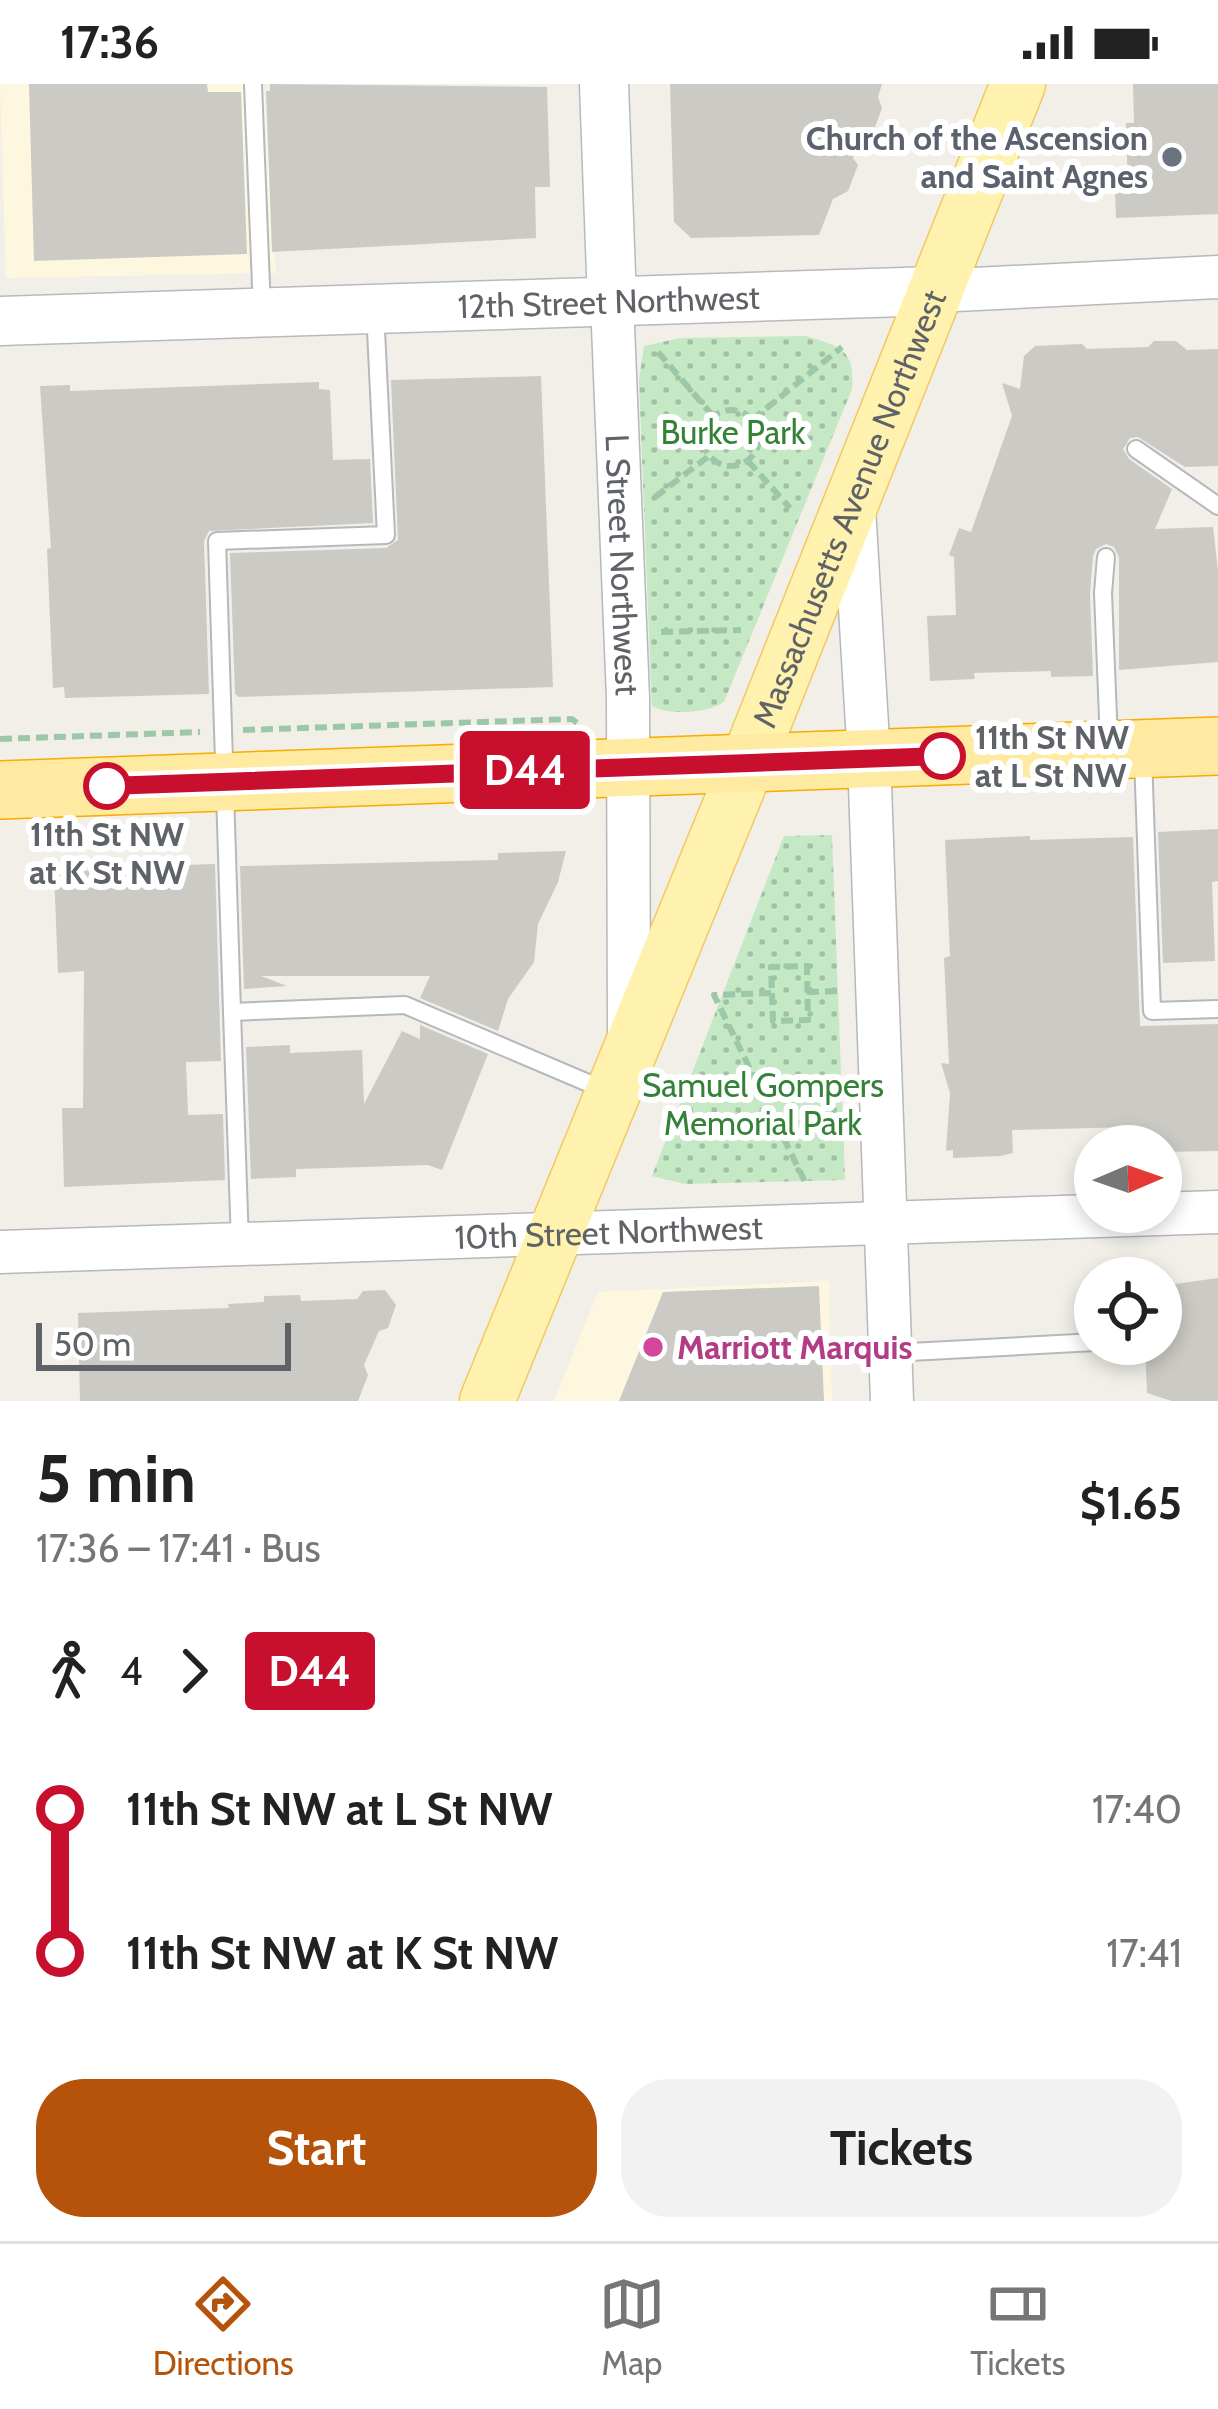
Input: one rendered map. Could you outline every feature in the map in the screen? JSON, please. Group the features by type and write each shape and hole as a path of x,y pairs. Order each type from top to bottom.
{"highway":[{"path":"0,790 225,756 629,766 1218,746"}],"main road":[{"name":"L Street Northwest","path":"604,84 612,301"},
{"name":"Massachusetts Avenue Northwest","path":"487,1401 1018,84"},
{"name":"12th Street Northwest","path":"0,321 935,291"}],"street":[{"name":"12th Street Northwest","path":"935,291 1218,278"},
{"name":"L Street Northwest","path":"612,301 629,766 620,1071"},
{"path":"853,495 868,758 892,1401"},
{"name":"10th Street Northwest","path":"0,1252 1218,1212"}],"lane":[{"path":"253,84 262,313"},
{"path":"240,1244 217,541 386,535 375,309"},
{"path":"1136,449 1218,506"},
{"path":"1106,557 1103,593 1126,749 1152,1011 1218,1009"},
{"path":"232,1012 405,1005 620,1071"},
{"path":"890,1353 1074,1343"}],"path":[{"path":"752,420 842,347"},
{"path":"658,352 713,416"},
{"path":"733,410 752,420 759,439 748,461 731,467 709,456 702,437 713,416 733,410"},
{"path":"655,497 709,456"},
{"path":"748,461 790,508"},
{"path":"660,632 741,630"},
{"path":"0,739 225,756 572,719"},
{"path":"807,966 808,1021 773,1021 772,993 771,967 807,966"},
{"path":"807,992 846,991"},
{"path":"772,993 714,995 807,1186"}],"shaded area":[{"path":"0,84 264,84 276,273 6,278"},
{"path":"829,1281 832,1401 554,1401 598,1292"}],"green space":[{"name":"Burke Park","path":"806,336 843,352 851,365 852,389 724,702 688,712 659,709 652,706 651,685 639,380 644,346 680,338"},
{"name":"Samuel Gompers Memorial Park","path":"832,835 845,1180 685,1184 652,1176 784,836"}],"building":[{"path":"29,84 207,84 208,92 241,92 247,254 34,261"},
{"path":"270,84 547,87 550,187 535,187 536,238 272,252 266,91"},
{"path":"670,84 882,84 878,97 882,108 874,130 862,133 853,158 858,165 848,191 833,199 819,235 691,238 674,222"},
{"name":"Church of the Ascension and Saint Agnes","path":"1133,84 1218,84 1218,214 1116,218 1115,191 1128,191 1126,123 1134,123"},
{"path":"1154,341 1176,341 1187,350 1218,349 1218,466 1185,467 1138,437 1130,438 1123,449 1129,459 1172,489 1155,529 1213,527 1218,662 1119,670 1119,557 1106,544 1093,556 1093,676 1051,677 1051,671 974,673 975,679 930,681 927,616 956,615 954,557 949,555 959,528 971,532 1012,416 1002,383 1020,389 1024,356 1035,346 1148,347"},
{"path":"541,376 553,687 235,694 230,553 386,548 398,540 391,380"},
{"path":"319,382 319,389 330,390 333,460 370,459 373,523 209,531 204,541 209,694 65,698 64,687 53,688 47,549 51,548 40,386 70,385 70,391"},
{"path":"1218,829 1218,881 1212,882 1215,961 1163,963 1158,832"},
{"path":"1133,837 1140,1026 1218,1024 1218,1151 1182,1152 1182,1125 1074,1125 1012,1130 1013,1153 1000,1156 953,1158 953,1150 946,1151 950,1093 941,1063 949,1064 945,840"},
{"path":"566,851 558,882 538,924 534,962 508,999 498,1031 420,998 430,976 261,976 287,986 244,989 240,866 498,860 498,853"},
{"path":"215,864 221,1061 186,1062 188,1115 223,1114 225,1180 64,1187 62,1108 83,1108 84,971 58,973 54,871 185,870 185,865"},
{"path":"420,1025 488,1054 442,1170 428,1165 296,1169 296,1177 251,1179 246,1047 290,1045 290,1053 362,1050 364,1104 402,1031 420,1039"},
{"path":"1218,1278 1218,1401 1172,1401 1147,1393 1146,1365 1182,1365 1182,1283"},
{"path":"819,1286 824,1401 619,1401 663,1292"},
{"path":"385,1290 396,1305 388,1328 379,1331 364,1365 368,1375 358,1401 80,1401 78,1313 229,1308 228,1304 264,1302 264,1296 300,1295 301,1301 357,1299 363,1291"}],"bus line":[{"name":"D44","path":"107,786 942,756"}],"place":[{"name":"Church of the Ascension and Saint Agnes","path":"1172,157"},
{"name":"11th St NW at L St NW","path":"942,756"},
{"name":"11th St NW at K St NW","path":"107,786"},
{"name":"Marriott Marquis","path":"653,1347"}]}
